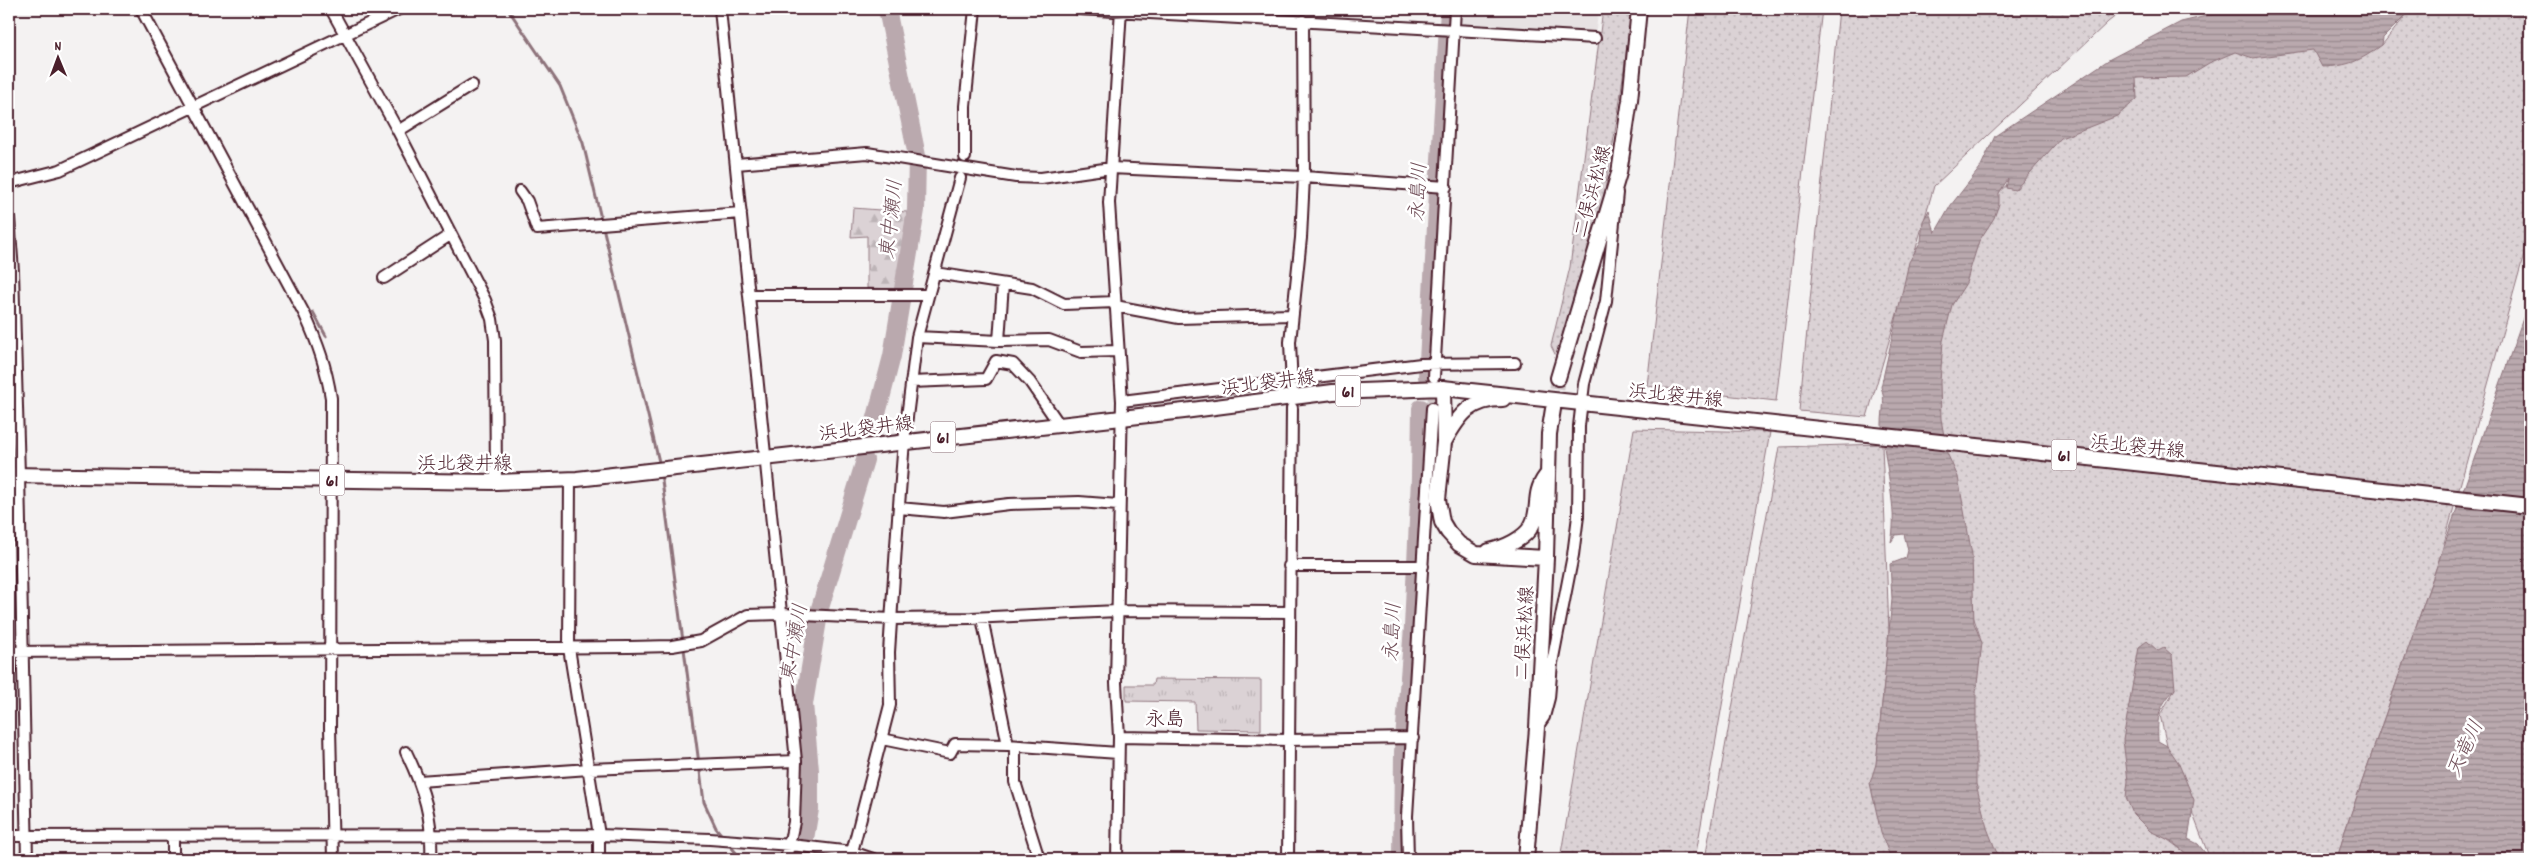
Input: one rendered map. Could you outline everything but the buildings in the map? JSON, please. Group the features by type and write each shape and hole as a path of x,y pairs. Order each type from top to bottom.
{"main road":[{"name":"二俣浜松線","path":"1558,378 1618,172 1630,100 1638,9"},
{"name":"浜北袋井線","path":"14,475 496,482 570,479 765,459 904,441 1333,392 1439,383 1536,398 2530,506"},
{"path":"1439,383 1444,442 1438,499 1442,522 1459,544 1476,554 1546,558"},
{"path":"1444,442 1462,413 1475,404 1498,399 1536,398"},
{"name":"二俣浜松線","path":"1526,859 1537,728 1546,558 1547,475 1553,409"},
{"path":"1476,554 1502,549 1520,538 1532,524 1538,486 1547,475"}],"street":[{"path":"141,9 321,349 331,398 330,651 333,859"},
{"path":"331,9 398,131 485,300 492,319 495,340 496,482"},
{"path":"9,183 60,170 399,9"},
{"path":"720,9 740,213 751,295 765,459 796,761 796,801 791,845 786,859"},
{"path":"965,156 965,106 975,9"},
{"path":"1079,9 1121,9 1595,38"},
{"path":"1117,859 1119,736 1116,683 1118,505 1122,401 1109,203 1121,9"},
{"path":"1439,383 1435,364 1441,186 1447,133 1451,30 1455,9"},
{"path":"1292,384 1291,315 1301,238 1304,176 1303,21"},
{"path":"398,131 472,85"},
{"path":"736,164 868,153 1016,177 1041,178 1111,168 1304,176 1441,186"},
{"path":"1537,728 1544,717 1549,698 1552,663 1573,555 1578,516 1579,426 1590,403 1584,384 1606,300 1618,172"},
{"path":"852,852 890,705 892,619 899,508 904,441 917,337 960,178"},
{"path":"520,191 527,201 537,229 740,213"},
{"path":"9,219 13,271 14,475 22,652 27,859"},
{"path":"384,278 450,235"},
{"path":"935,273 1032,288 1064,304 1115,304 1179,318 1291,315"},
{"path":"999,341 1003,284"},
{"path":"751,295 928,295"},
{"path":"917,337 999,341 1049,340 1081,352 1118,351"},
{"path":"911,382 986,379 996,361 1012,364 1030,382 1059,424"},
{"path":"1122,401 1292,384 1421,364 1515,363"},
{"path":"1288,859 1289,566 1292,408"},
{"path":"1408,859 1407,816 1419,567 1432,408"},
{"path":"570,479 569,648 599,835 599,859"},
{"path":"899,508 944,512 1009,504 1079,502 1118,505"},
{"path":"1289,566 1419,567"},
{"path":"9,652 330,651 678,645 701,641 748,615 781,614 892,619 982,618 1117,611 1289,612"},
{"path":"982,618 1012,745 1015,782 1039,859"},
{"path":"1119,736 1288,740 1412,738"},
{"path":"882,739 950,753 955,744 1012,745 1118,753"},
{"path":"406,752 420,780 430,818 432,834 431,859"},
{"path":"420,780 589,769 796,761"},
{"path":"9,836 599,835 718,839 791,845 852,852 873,859"},
{"path":"173,836 173,859"}],"shaded area":[{"path":"1460,9 1599,9 1595,35 1459,24"}],"green space":[{"path":"1603,9 1632,9 1618,114 1604,196 1558,360 1551,346 1570,267"},
{"path":"1690,9 1822,9 1776,401 1647,386"},
{"path":"1839,9 2125,9 2108,22 1934,186 1867,417 1799,411"},
{"path":"2411,9 2530,9 2530,233 2441,554 2337,859 2210,859 2167,746 2160,715 2175,689 2158,652 2133,814 2187,854 2188,859 1989,859 1955,741 1980,636 1924,475 1931,329 1998,193 2124,76 2273,39 2382,45"},
{"path":"853,208 907,212 898,289 867,288 867,236 851,237"},
{"path":"1634,429 1770,432 1695,859 1560,859"},
{"path":"1882,444 1889,632 1873,797 1911,859 1705,859 1779,447"},
{"path":"1154,679 1261,680 1261,730 1196,729 1195,702 1126,701 1126,685 1153,685"}],"water":[{"path":"2236,9 2412,9 2383,38 2382,45 2360,59 2347,64 2322,67 2313,50 2253,58 2235,52 2209,63 2186,77 2136,78 2137,99 2117,116 2061,138 2015,190 2006,188 2008,179 1999,193 1999,204 1994,218 1979,241 1966,283 1952,305 1943,341 1940,382 1941,419 1947,453 1958,477 1972,555 1974,623 1982,643 1976,692 1976,784 1987,828 1996,851 2003,859 1891,859 1881,833 1870,783 1876,764 1892,599 1890,564 1906,558 1908,550 1904,534 1896,535 1891,542 1893,515 1883,438 1884,401 1881,387 1909,262 1921,241 1923,221 1929,210 1935,233 1951,205 1980,168 1995,136 2110,59 2181,22"},
{"name":"天竜川","path":"2530,298 2530,859 2337,859 2345,831"},
{"path":"2147,641 2158,651 2164,648 2172,655 2175,689 2165,701 2158,719 2158,741 2167,746 2178,762 2194,800 2188,839 2198,844 2210,859 2189,859 2187,854 2171,841 2150,831 2133,814 2126,797 2128,781 2123,740 2139,647"}],"waterway":[{"path":"508,9 560,86 583,143 660,466"},
{"name":"東中瀬川","path":"872,433 892,356 916,210 917,156 887,9"},
{"name":"永島川","path":"1427,377 1449,9"},
{"path":"313,312 326,336"},
{"name":"永島川","path":"1402,859 1403,752 1413,627 1420,478 1421,408"},
{"name":"東中瀬川","path":"805,839 810,809 810,770 804,704 820,608 865,460"},
{"path":"661,473 704,802 716,828 724,838"},
{"path":"728,843 741,859"},
{"name":"東中瀬川","path":"800,859 802,854"}],"tunnel":[{"path":"1553,409 1558,378"},
{"path":"1432,408 1434,382"}],"district":[{"name":"永島","path":"1165,718"}]}
